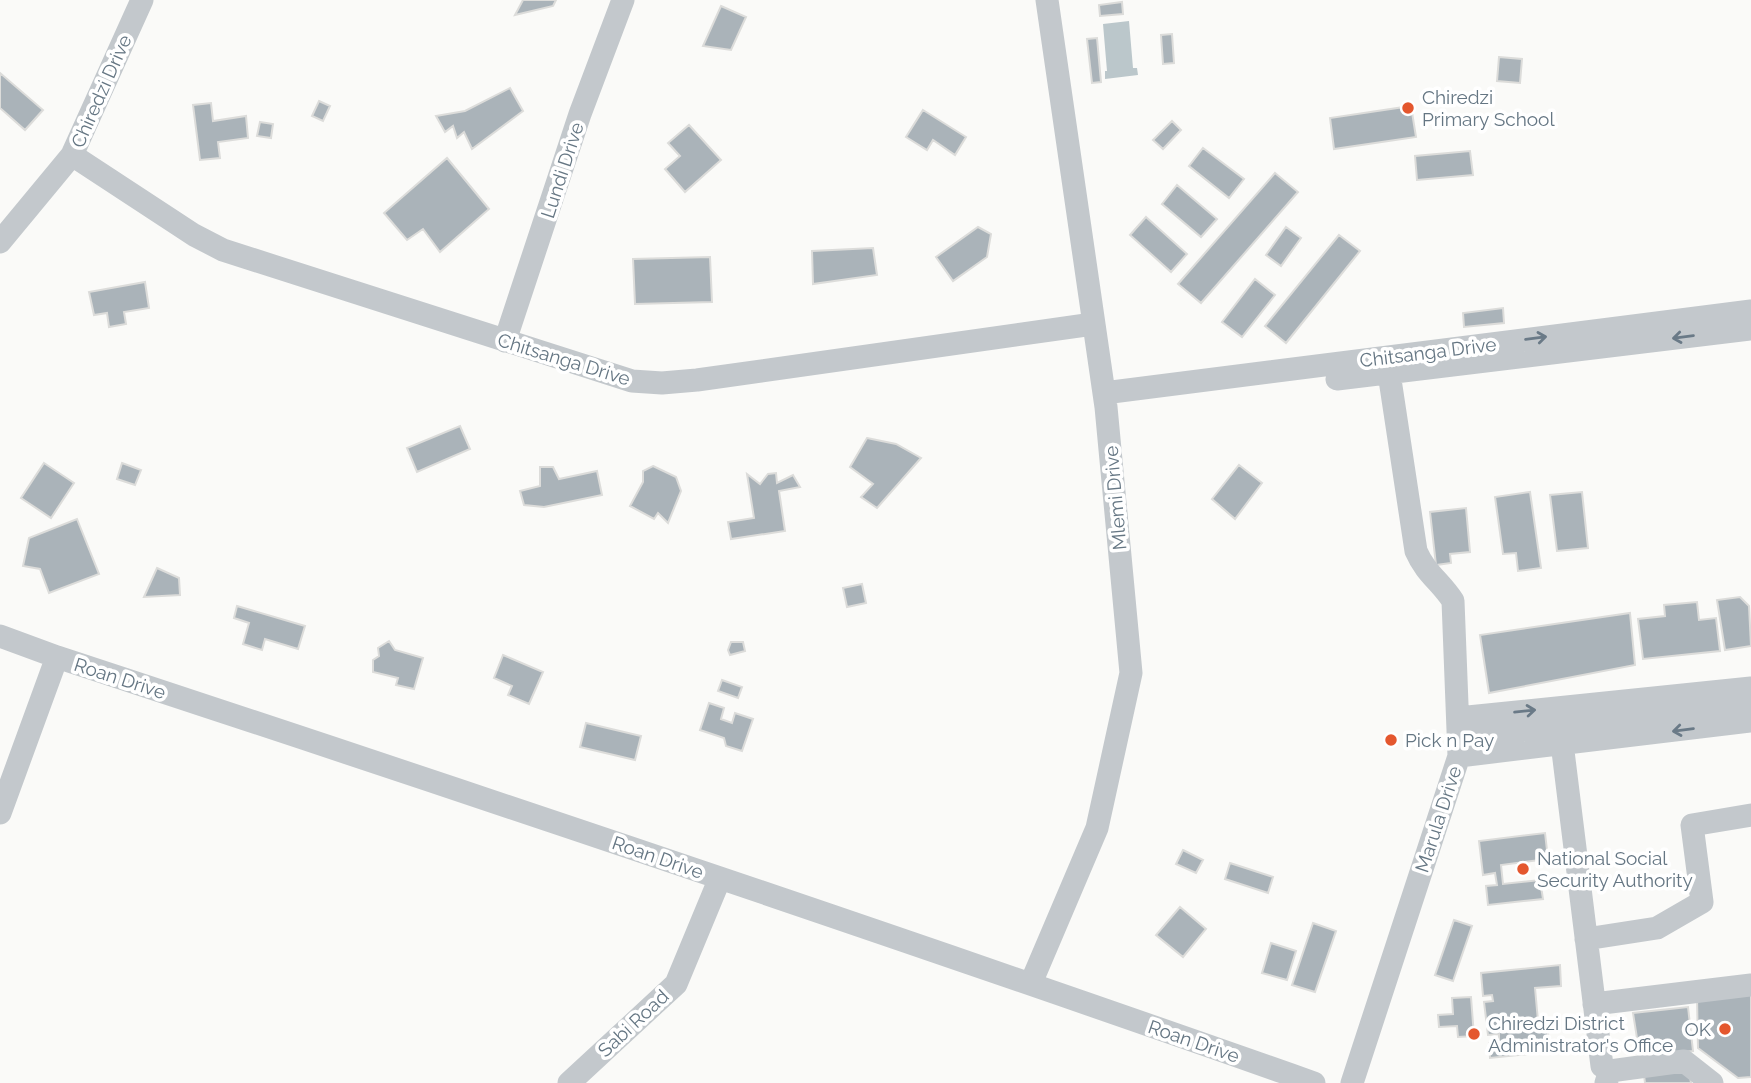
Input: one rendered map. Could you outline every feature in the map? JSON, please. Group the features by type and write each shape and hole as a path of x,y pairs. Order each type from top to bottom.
{"street":[{"name":"Chiredzi Drive","path":"0,242 72,155 142,0"},
{"name":"Lundi Drive","path":"505,341 580,114 623,0"},
{"name":"Mlemi Drive","path":"1031,983 1097,828 1131,673 1105,400 1048,0"},
{"name":"Chitsanga Drive","path":"72,155 194,235 223,250 632,381 662,383 1093,324"},
{"name":"Chitsanga Drive","path":"1105,400 1751,311"},
{"path":"1105,400 1389,373 1751,329"},
{"path":"1389,373 1416,551 1423,567 1453,601 1458,736 1751,688"},
{"name":"Roan Drive","path":"0,636 520,809 1031,983 1314,1083"},
{"path":"0,813 57,657"},
{"name":"Marula Drive","path":"1562,736 1751,705"},
{"name":"Marula Drive","path":"1352,1083 1458,736 1562,736 1751,721"},
{"path":"1562,736 1602,1066 1608,1077 1684,1061 1712,1083"},
{"path":"1586,939 1657,928 1702,902 1692,825 1751,815"},
{"name":"Sabi Road","path":"569,1083 676,984 720,878"},
{"path":"1594,1004 1751,985"}],"shaded area":[{"path":"1129,21 1133,68 1137,68 1138,75 1105,79 1107,71 1103,24"}],"building":[{"path":"523,0 556,0 553,6 515,15"},
{"path":"1122,2 1123,14 1100,16 1099,5"},
{"path":"721,6 746,17 731,50 703,46"},
{"path":"1172,34 1174,63 1163,64 1161,35"},
{"path":"1097,38 1101,82 1092,83 1087,39"},
{"path":"1499,57 1522,59 1520,83 1497,81"},
{"path":"0,73 43,110 25,130 0,108"},
{"path":"510,88 523,111 472,149 464,132 457,138 453,126 445,132 436,116 465,111"},
{"path":"319,101 330,106 323,121 312,116"},
{"path":"211,103 213,121 246,116 248,138 218,142 220,158 200,160 193,105"},
{"path":"1411,106 1416,137 1334,149 1330,118"},
{"path":"923,110 966,137 955,155 933,140 927,150 906,137"},
{"path":"1172,121 1181,130 1163,149 1153,140"},
{"path":"260,122 273,124 271,138 257,136"},
{"path":"689,125 721,160 685,192 665,169 680,156 668,143"},
{"path":"1203,148 1244,179 1229,198 1189,166"},
{"path":"1470,151 1473,175 1417,180 1415,156"},
{"path":"447,158 489,209 440,252 423,229 407,240 384,213"},
{"path":"1275,173 1298,192 1201,303 1178,284"},
{"path":"1177,185 1217,219 1201,237 1162,204"},
{"path":"1146,217 1187,254 1171,272 1130,235"},
{"path":"978,227 991,234 987,257 953,281 936,257"},
{"path":"1286,227 1301,238 1281,266 1266,255"},
{"path":"1339,235 1360,251 1286,343 1265,326"},
{"path":"873,248 877,275 813,284 812,251"},
{"path":"710,257 712,302 635,304 633,259"},
{"path":"1255,279 1275,295 1242,337 1222,322"},
{"path":"145,282 149,308 124,312 126,324 109,327 107,313 94,315 89,292"},
{"path":"1503,308 1504,323 1464,327 1463,313"},
{"path":"460,426 470,449 417,472 407,448"},
{"path":"867,438 896,444 921,458 877,508 861,497 873,484 850,467"},
{"path":"44,463 74,483 51,518 21,498"},
{"path":"122,463 141,470 135,485 117,479"},
{"path":"1239,465 1262,483 1235,519 1212,499"},
{"path":"653,466 676,477 681,491 668,523 658,513 654,519 630,506 643,482 643,471"},
{"path":"540,467 553,467 559,479 597,471 602,495 544,507 524,505 520,491 540,486"},
{"path":"776,473 777,483 793,475 800,487 779,491 785,531 731,539 728,522 754,518 747,474 760,484 768,474"},
{"path":"1530,492 1541,568 1518,571 1516,553 1503,554 1495,497"},
{"path":"1582,492 1588,548 1557,551 1550,495"},
{"path":"1466,508 1470,552 1450,554 1451,563 1436,565 1430,512"},
{"path":"77,519 99,574 49,593 40,569 23,566 29,538"},
{"path":"157,568 179,578 180,595 144,597"},
{"path":"862,584 866,603 847,607 843,588"},
{"path":"1740,597 1749,606 1751,646 1725,650 1717,600"},
{"path":"1697,602 1699,620 1716,618 1720,651 1643,659 1638,619 1665,616 1664,605"},
{"path":"237,606 305,626 298,649 265,639 262,650 243,644 249,623 234,618"},
{"path":"1630,613 1635,665 1489,693 1480,635"},
{"path":"389,641 395,650 423,658 414,689 396,685 398,678 373,672 373,660 379,656 378,648"},
{"path":"731,642 743,642 745,651 730,655 728,650"},
{"path":"503,655 543,672 529,704 508,695 512,686 494,678"},
{"path":"722,680 742,687 738,698 718,691"},
{"path":"709,703 724,708 721,719 732,723 735,713 753,719 742,751 726,746 724,738 700,730"},
{"path":"586,723 641,736 635,760 580,747"},
{"path":"1545,833 1548,859 1501,865 1503,884 1540,880 1543,899 1488,905 1486,886 1497,885 1495,873 1483,875 1479,841"},
{"path":"1183,850 1203,860 1196,873 1176,864"},
{"path":"1230,863 1273,877 1268,893 1225,879"},
{"path":"1180,907 1206,929 1183,957 1156,935"},
{"path":"1454,920 1472,926 1453,981 1435,975"},
{"path":"1313,923 1336,931 1315,992 1292,985"},
{"path":"1271,943 1296,951 1287,980 1262,973"},
{"path":"1560,965 1561,986 1535,988 1539,1032 1548,1032 1549,1052 1490,1058 1489,1043 1499,1041 1499,1034 1488,1035 1484,1002 1493,1001 1492,995 1483,996 1481,973"},
{"path":"1751,993 1751,1077 1738,1078 1698,1048 1697,997"},
{"path":"1471,997 1474,1036 1458,1037 1457,1026 1439,1027 1438,1015 1453,1014 1452,998"},
{"path":"1688,1007 1693,1051 1640,1057 1633,1013"},
{"path":"1689,1070 1691,1083 1645,1083 1644,1075"}],"place":[{"name":"Chiredzi Primary School","path":"1408,108"},
{"name":"Pick n Pay","path":"1391,740"},
{"name":"National Social Security Authority","path":"1523,869"},
{"name":"OK","path":"1725,1029"},
{"name":"Chiredzi District Administrator's Office","path":"1474,1034"}]}
